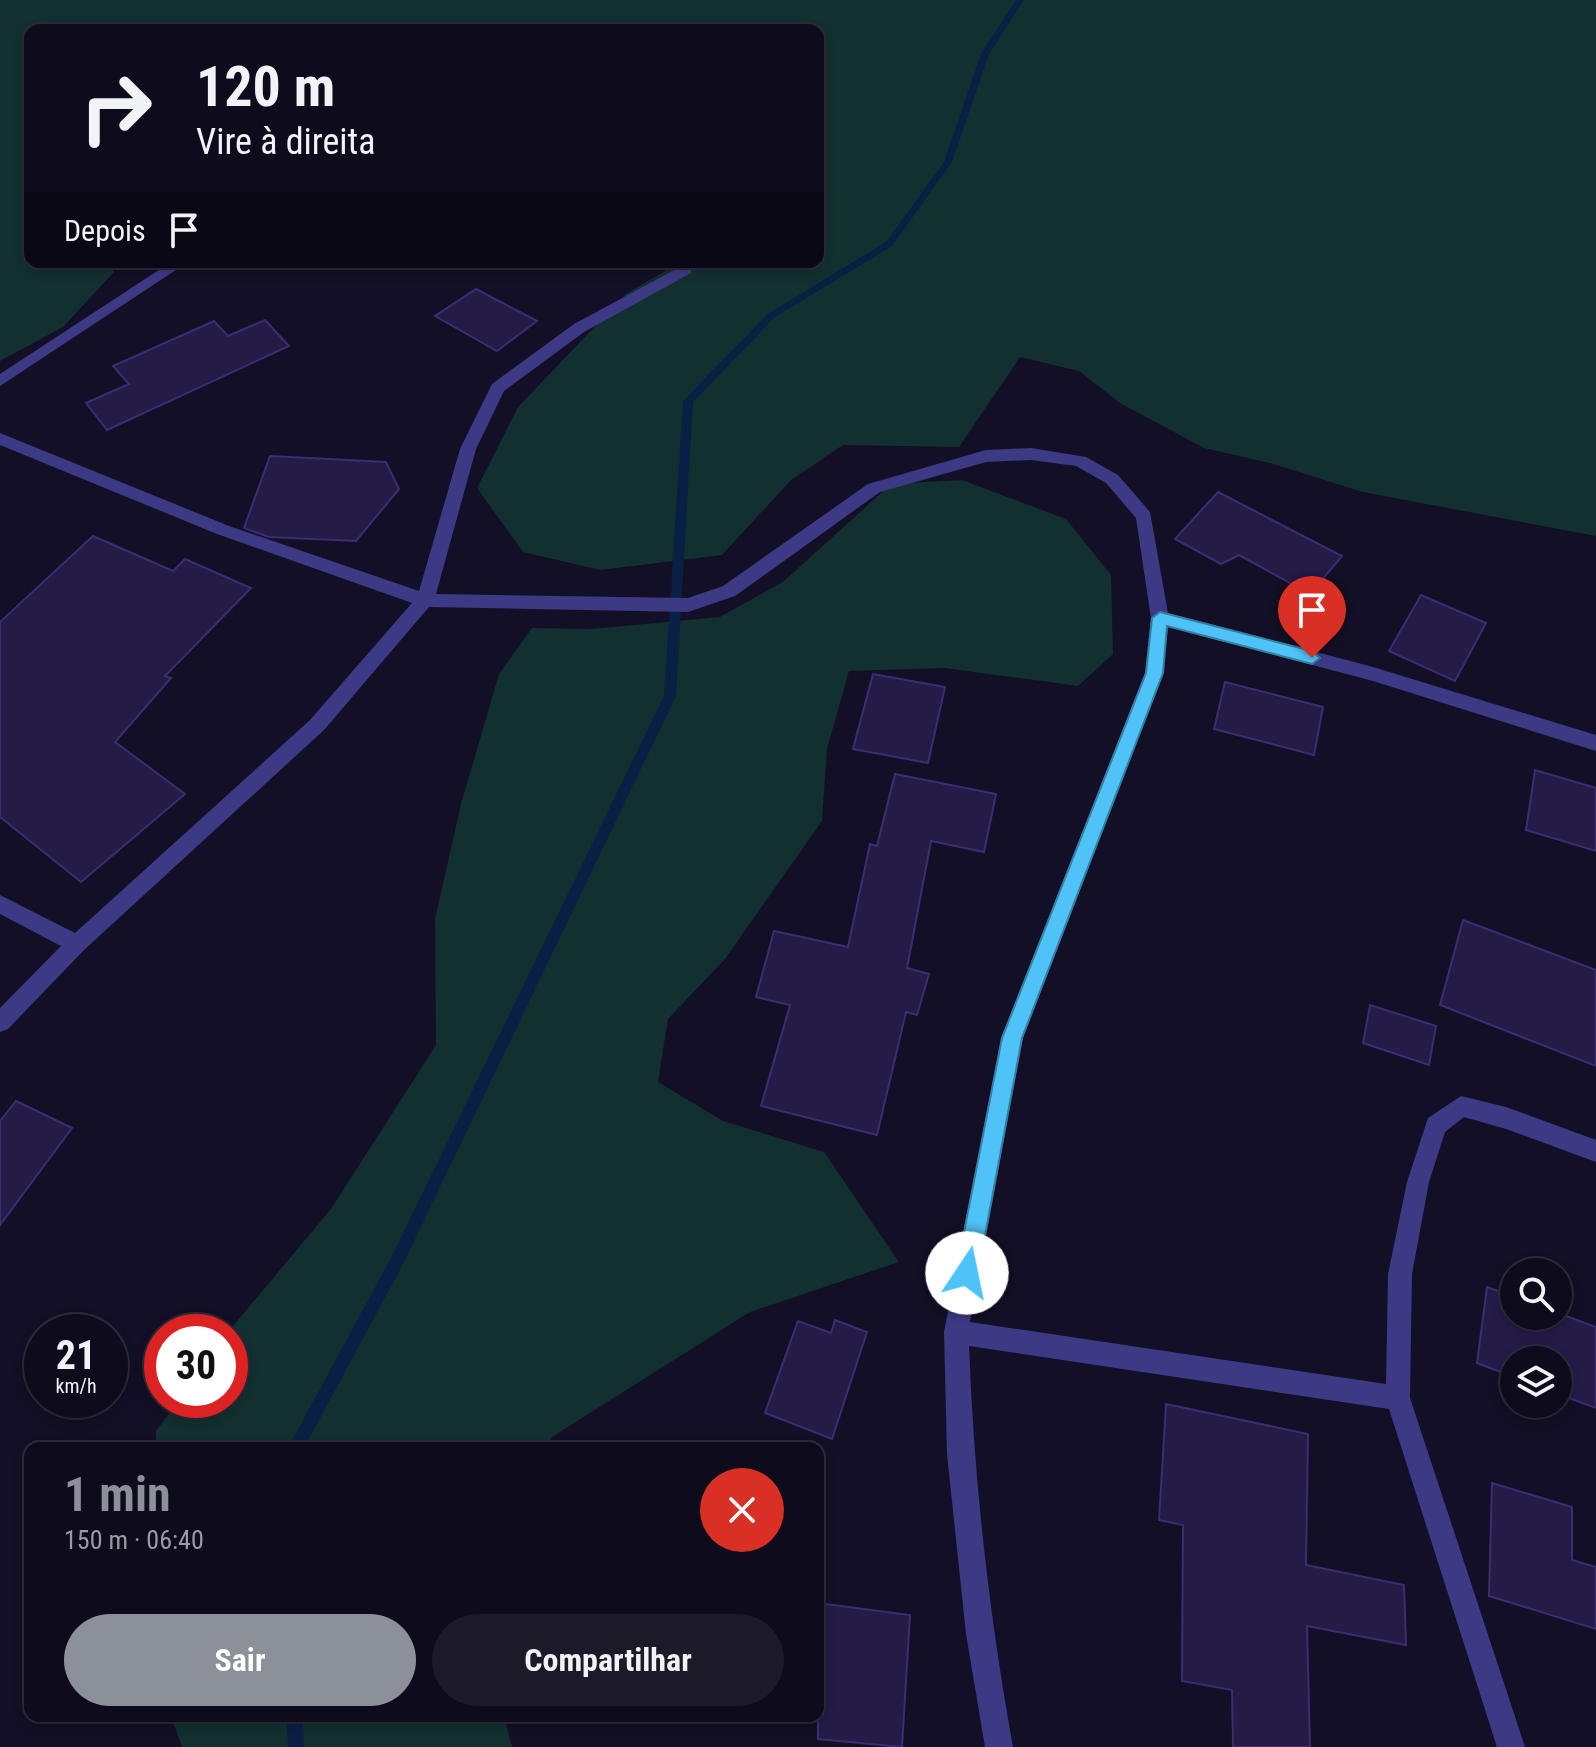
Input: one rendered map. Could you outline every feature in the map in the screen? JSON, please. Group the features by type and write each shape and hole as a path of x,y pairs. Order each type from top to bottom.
{"street":[{"path":"0,381 172,268"},
{"path":"0,1022 77,944 317,725 425,600 468,449 498,388 579,328 686,268"},
{"path":"0,439 223,530 425,600 688,605 729,591 874,488 986,456 1031,454 1080,461 1112,479 1144,516 1160,618 1154,673 1012,1038 956,1332 963,1484 979,1634 999,1747"},
{"path":"1160,618 1373,674 1596,743"},
{"path":"0,904 77,944"},
{"path":"1511,1747 1398,1398 1400,1274 1418,1182 1436,1125 1461,1106 1506,1118 1596,1151"},
{"path":"956,1332 1398,1398"}],"green space":[{"path":"0,0 1596,0 1596,536 1363,492 1270,463 1204,448 1120,403 1079,371 1020,357 959,447 843,445 791,480 722,555 600,570 523,552 477,488 518,407 626,294 670,268 824,268 824,24 24,24 24,268 113,268 114,272 63,327 0,361"},
{"path":"962,480 1066,519 1111,575 1113,654 1078,686 945,668 849,671 827,749 822,821 725,959 668,1019 658,1082 723,1121 824,1152 899,1262 750,1312 552,1437 550,1442 156,1442 156,1431 166,1418 248,1418 248,1314 243,1314 331,1209 436,1045 435,919 461,804 499,674 532,628 591,629 720,617 784,581 891,484"},
{"path":"173,1722 506,1722 512,1747 182,1747"}],"building":[{"path":"476,289 537,321 497,351 435,316"},
{"path":"265,320 289,346 107,430 86,403 129,384 113,366 214,321 228,336"},
{"path":"270,456 386,462 399,489 356,541 269,537 244,528"},
{"path":"1218,492 1342,556 1310,594 1239,555 1221,564 1175,539"},
{"path":"93,536 173,571 185,559 251,588 165,676 171,678 115,742 185,794 81,882 0,817 0,622"},
{"path":"1421,595 1486,623 1455,681 1389,651"},
{"path":"873,674 945,687 928,763 853,749"},
{"path":"1225,682 1323,707 1314,755 1214,729"},
{"path":"1535,770 1596,788 1596,851 1526,830"},
{"path":"895,774 996,794 984,852 931,841 907,968 929,974 917,1015 906,1012 877,1135 761,1106 790,1005 756,997 774,931 848,947 870,844 877,846"},
{"path":"1463,920 1596,970 1596,1066 1440,1005"},
{"path":"1370,1005 1436,1026 1429,1065 1363,1043"},
{"path":"16,1101 72,1128 0,1225 0,1121"},
{"path":"1487,1287 1500,1292 1500,1330 1572,1330 1572,1318 1596,1327 1596,1408 1572,1399 1572,1346 1500,1346 1500,1372 1477,1363"},
{"path":"835,1320 867,1332 832,1439 765,1413 798,1321 831,1333"},
{"path":"1166,1404 1308,1434 1306,1565 1404,1585 1406,1645 1307,1626 1310,1747 1233,1747 1232,1690 1182,1681 1183,1525 1159,1520"},
{"path":"1492,1483 1572,1507 1572,1560 1596,1567 1596,1629 1489,1596"},
{"path":"824,1604 910,1615 902,1747 818,1739 818,1722 824,1722"}],"waterway":[{"path":"299,1442 397,1261 670,696 688,401 772,315 889,244 948,162 985,54 1020,0"},
{"path":"294,1722 296,1747"}],"route":[{"path":"967,1273 1012,1038 1154,673 1160,618 1312,658"}]}
